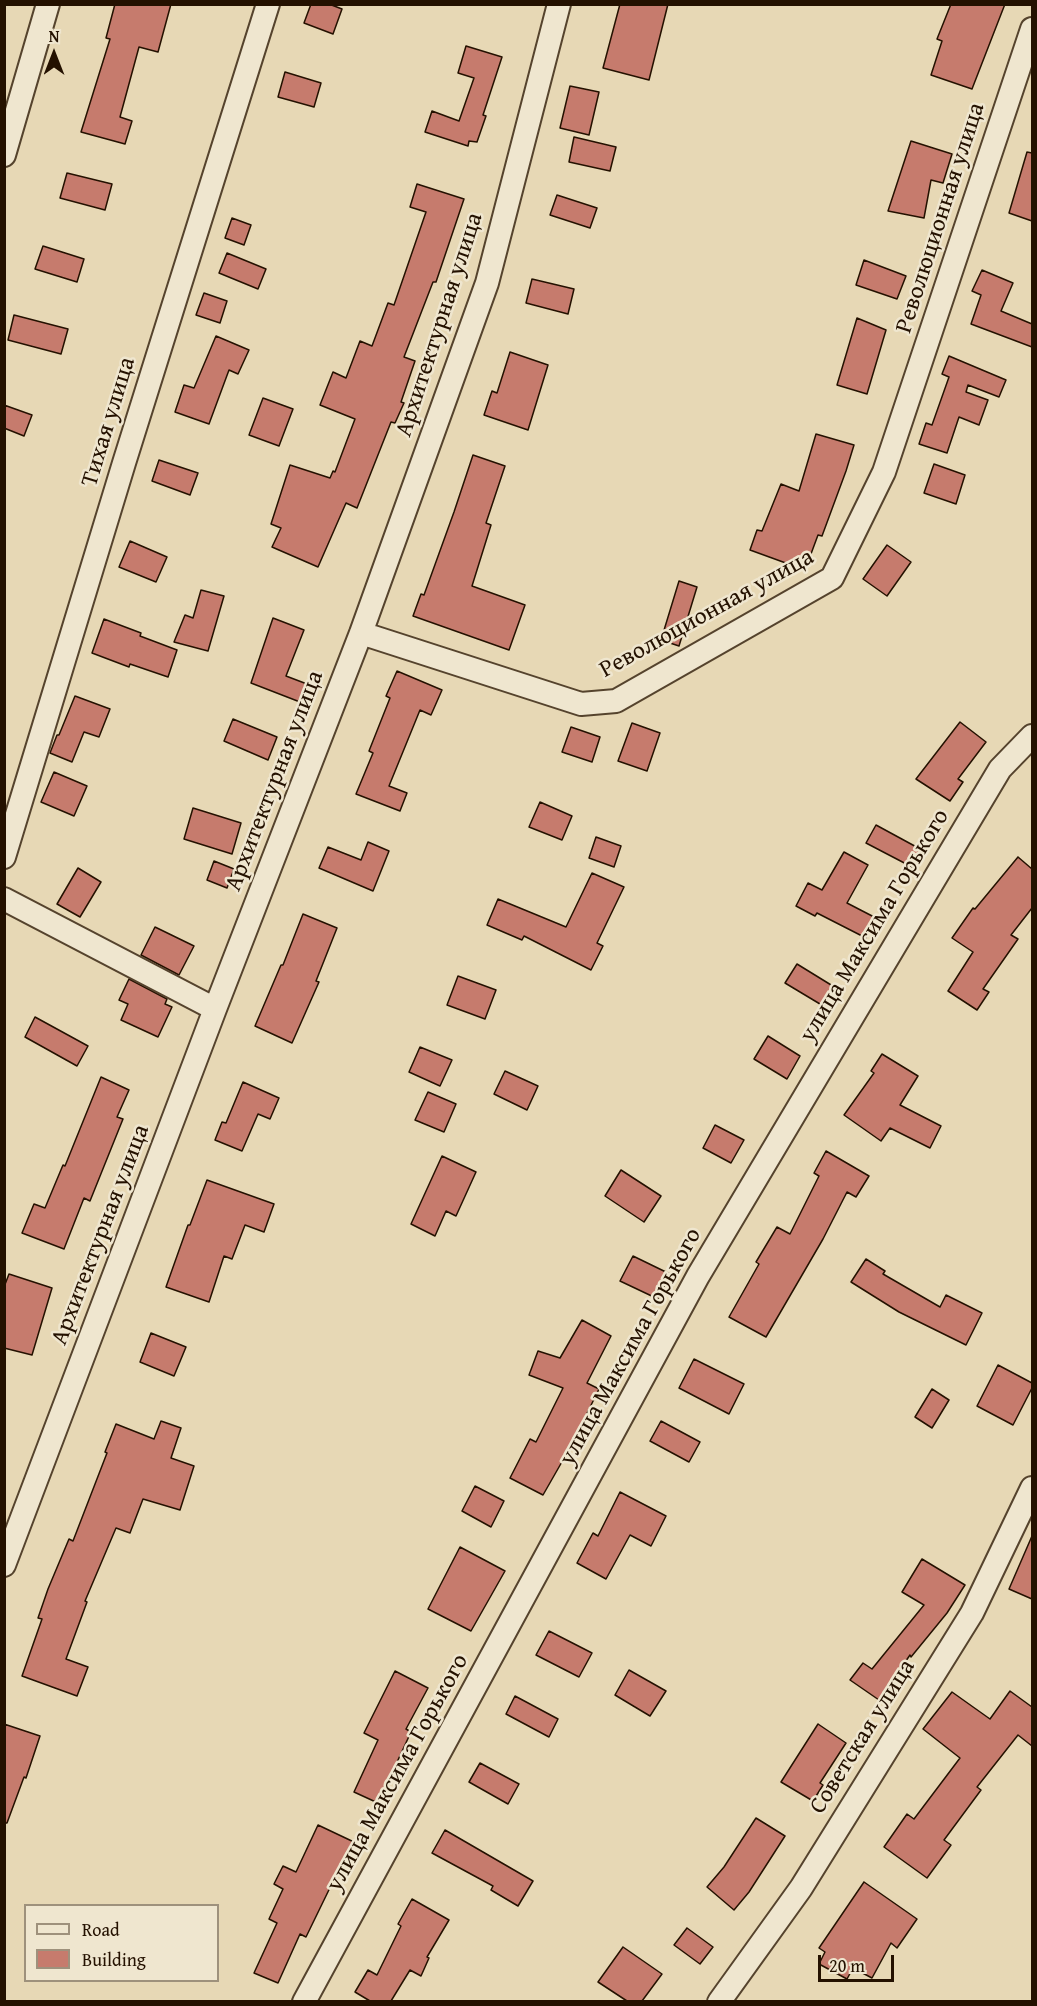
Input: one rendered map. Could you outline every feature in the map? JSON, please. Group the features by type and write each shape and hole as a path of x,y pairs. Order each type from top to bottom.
{"street":[{"path":"4,155 48,4"},
{"name":"Тихая улица","path":"4,857 124,463 268,4"},
{"name":"Архитектурная улица","path":"4,1565 215,1009 361,633 487,283 559,4"},
{"name":"Революционная улица","path":"361,633 581,704 616,701 832,578 884,472 1032,29"},
{"name":"улица Максима Горького","path":"304,2001 698,1276 1000,769 1032,736"},
{"path":"4,899 215,1009"},
{"name":"Советская улица","path":"719,2001 801,1888 972,1613 1032,1488"}],"building":[{"path":"115,4 171,4 158,52 139,47 120,117 132,121 125,144 81,132 110,39 106,38"},
{"path":"311,4 329,4 342,9 333,34 304,23"},
{"path":"620,4 668,4 649,80 603,68"},
{"path":"951,4 1005,4 972,89 931,75 942,41 937,39"},
{"path":"466,46 502,57 483,115 486,116 477,142 469,141 468,146 425,132 432,111 459,121 474,78 458,73"},
{"path":"285,72 321,83 314,107 278,97"},
{"path":"570,86 599,92 589,135 560,128"},
{"path":"574,137 616,147 610,171 569,162"},
{"path":"911,141 952,154 943,183 931,180 924,218 888,211"},
{"path":"1027,152 1032,153 1032,221 1009,213"},
{"path":"67,173 112,184 105,210 60,198"},
{"path":"417,184 464,199 436,282 433,282 404,357 415,361 401,402 404,403 395,423 391,422 357,508 346,503 318,567 272,547 281,528 271,524 290,465 330,478 333,471 335,472 355,419 320,405 333,372 346,378 360,341 372,346 388,303 394,305 426,212 410,207"},
{"path":"557,195 597,208 590,228 550,215"},
{"path":"232,218 251,225 244,245 225,238"},
{"path":"43,246 84,259 77,282 35,269"},
{"path":"227,253 266,269 258,289 219,273"},
{"path":"864,260 906,276 897,299 856,285"},
{"path":"982,270 1013,283 1001,311 1032,324 1032,347 971,324 981,295 972,291"},
{"path":"532,279 574,289 568,314 526,303"},
{"path":"204,293 227,301 220,323 196,315"},
{"path":"14,315 68,329 61,354 8,340"},
{"path":"857,318 886,330 867,394 837,385"},
{"path":"216,336 249,350 238,374 229,370 209,424 175,412 184,385 194,388"},
{"path":"510,352 548,365 528,430 484,415 492,391 497,393"},
{"path":"949,356 1006,380 999,397 968,385 966,392 988,400 979,425 959,417 947,453 919,444 926,423 932,425 949,377 942,374"},
{"path":"263,398 293,409 279,446 249,435"},
{"path":"4,405 32,415 24,436 4,428"},
{"path":"816,434 854,445 822,536 818,535 805,570 750,550 757,530 762,531 781,484 799,491"},
{"path":"473,455 505,466 486,523 491,525 472,586 525,605 509,650 413,616 421,594 424,595"},
{"path":"159,460 198,473 190,495 152,481"},
{"path":"934,464 965,475 956,504 924,493"},
{"path":"130,541 167,557 156,582 119,567"},
{"path":"887,545 911,562 887,596 863,579"},
{"path":"679,581 697,587 679,646 661,640"},
{"path":"201,590 224,596 208,651 174,642 185,615 193,618"},
{"path":"273,618 304,630 286,676 307,684 300,702 251,683"},
{"path":"104,619 177,650 168,677 130,664 129,667 92,653"},
{"path":"397,671 442,690 431,715 420,710 389,786 407,793 400,811 356,794 373,753 369,751 390,698 386,696"},
{"path":"75,696 110,709 99,737 84,732 72,762 50,753"},
{"path":"233,719 277,737 268,760 224,741"},
{"path":"960,722 986,742 958,779 963,782 950,801 916,779"},
{"path":"632,723 660,733 647,771 618,761"},
{"path":"571,727 600,737 592,762 562,752"},
{"path":"54,772 87,786 74,816 41,802"},
{"path":"540,802 572,816 562,840 529,827"},
{"path":"193,808 241,823 232,854 184,839"},
{"path":"876,825 922,850 912,867 866,843"},
{"path":"596,837 621,846 614,867 589,858"},
{"path":"368,842 389,851 373,891 319,868 328,847 361,860"},
{"path":"844,852 868,865 847,903 876,918 866,938 817,913 815,916 796,906 808,883 822,890"},
{"path":"1018,857 1032,869 1032,908 1011,935 1018,939 983,989 989,992 977,1010 948,991 973,952 952,938 973,908 975,909"},
{"path":"214,861 234,869 227,888 207,880"},
{"path":"78,868 101,882 80,917 57,904"},
{"path":"592,873 624,887 597,943 603,946 591,970 524,936 522,940 487,925 498,899 566,927"},
{"path":"303,914 337,928 316,981 319,982 292,1043 255,1026"},
{"path":"155,927 194,946 179,975 141,955"},
{"path":"797,964 836,988 825,1007 785,983"},
{"path":"458,976 496,990 485,1019 447,1005"},
{"path":"129,979 167,999 165,1004 172,1007 158,1037 121,1020 128,1004 119,1000"},
{"path":"35,1017 88,1046 77,1066 25,1037"},
{"path":"768,1036 800,1056 787,1079 754,1059"},
{"path":"420,1047 452,1060 440,1086 409,1072"},
{"path":"882,1054 918,1076 900,1105 941,1126 930,1148 890,1128 881,1141 844,1115 874,1073 871,1071"},
{"path":"505,1071 538,1086 527,1110 494,1094"},
{"path":"101,1077 129,1090 117,1117 123,1119 90,1201 84,1198 64,1249 22,1233 34,1204 45,1208 63,1165 65,1166"},
{"path":"243,1082 279,1098 270,1119 258,1114 242,1151 215,1140 222,1122 226,1123"},
{"path":"428,1092 456,1104 444,1132 415,1120"},
{"path":"715,1125 744,1140 731,1163 703,1148"},
{"path":"826,1151 869,1176 856,1197 847,1192 823,1239 766,1337 729,1317 759,1264 756,1262 777,1227 790,1234 819,1176 814,1173"},
{"path":"442,1156 476,1172 456,1216 446,1211 435,1236 411,1224"},
{"path":"621,1170 661,1196 644,1222 605,1196"},
{"path":"207,1180 274,1204 264,1232 245,1225 232,1259 224,1256 209,1302 166,1287"},
{"path":"633,1256 670,1274 658,1299 620,1281"},
{"path":"866,1259 885,1271 883,1274 940,1307 946,1295 982,1313 966,1345 899,1312 851,1282"},
{"path":"9,1274 52,1288 32,1355 4,1348 4,1287"},
{"path":"582,1320 611,1336 587,1383 599,1389 571,1446 543,1495 510,1478 530,1439 536,1442 563,1388 529,1375 538,1351 560,1358"},
{"path":"151,1333 186,1347 174,1376 140,1362"},
{"path":"694,1359 744,1384 729,1414 679,1388"},
{"path":"998,1365 1032,1383 1032,1388 1013,1425 977,1406"},
{"path":"932,1389 949,1400 932,1428 915,1417"},
{"path":"161,1421 181,1428 171,1458 194,1466 180,1510 143,1499 130,1533 116,1528 85,1601 87,1602 66,1659 88,1667 77,1696 22,1676 42,1619 38,1618 48,1589 69,1539 73,1541 116,1424 154,1439"},
{"path":"661,1421 700,1442 689,1462 650,1441"},
{"path":"475,1486 504,1501 491,1527 462,1511"},
{"path":"620,1492 666,1516 651,1546 630,1535 606,1579 577,1563 593,1533 598,1536"},
{"path":"1032,1536 1032,1599 1009,1589"},
{"path":"460,1547 505,1571 471,1631 428,1609"},
{"path":"922,1559 965,1585 947,1613 911,1657 910,1655 879,1700 850,1680 863,1663 872,1669 924,1605 902,1592"},
{"path":"549,1631 592,1653 579,1677 536,1655"},
{"path":"629,1670 666,1691 650,1716 615,1695"},
{"path":"395,1671 428,1688 406,1729 411,1732 378,1803 354,1792 378,1740 364,1733"},
{"path":"1010,1691 1032,1707 1032,1746 1018,1735 977,1787 981,1790 944,1840 951,1845 927,1878 884,1847 907,1814 914,1819 960,1758 923,1729 952,1692 990,1719"},
{"path":"515,1696 558,1719 549,1737 506,1714"},
{"path":"4,1724 40,1736 26,1778 24,1777 7,1823 4,1823"},
{"path":"818,1724 846,1743 820,1783 823,1785 813,1801 781,1782"},
{"path":"480,1763 519,1784 508,1804 469,1782"},
{"path":"756,1818 785,1836 749,1892 734,1910 707,1887 724,1867"},
{"path":"318,1825 356,1843 346,1865 342,1863 306,1937 300,1934 278,1983 254,1973 277,1923 269,1919 283,1889 274,1884 283,1866 296,1872"},
{"path":"445,1830 533,1881 518,1906 491,1890 493,1886 432,1853"},
{"path":"864,1882 917,1919 897,1948 891,1943 872,1978 853,1968 847,1979 819,1964 825,1952 819,1948"},
{"path":"412,1899 449,1920 427,1957 429,1958 421,1976 410,1970 391,2001 370,2001 355,1992 368,1970 377,1975 401,1926 398,1924"},
{"path":"687,1928 713,1947 700,1964 674,1945"},
{"path":"623,1947 662,1974 642,2001 627,2001 598,1982"}]}
